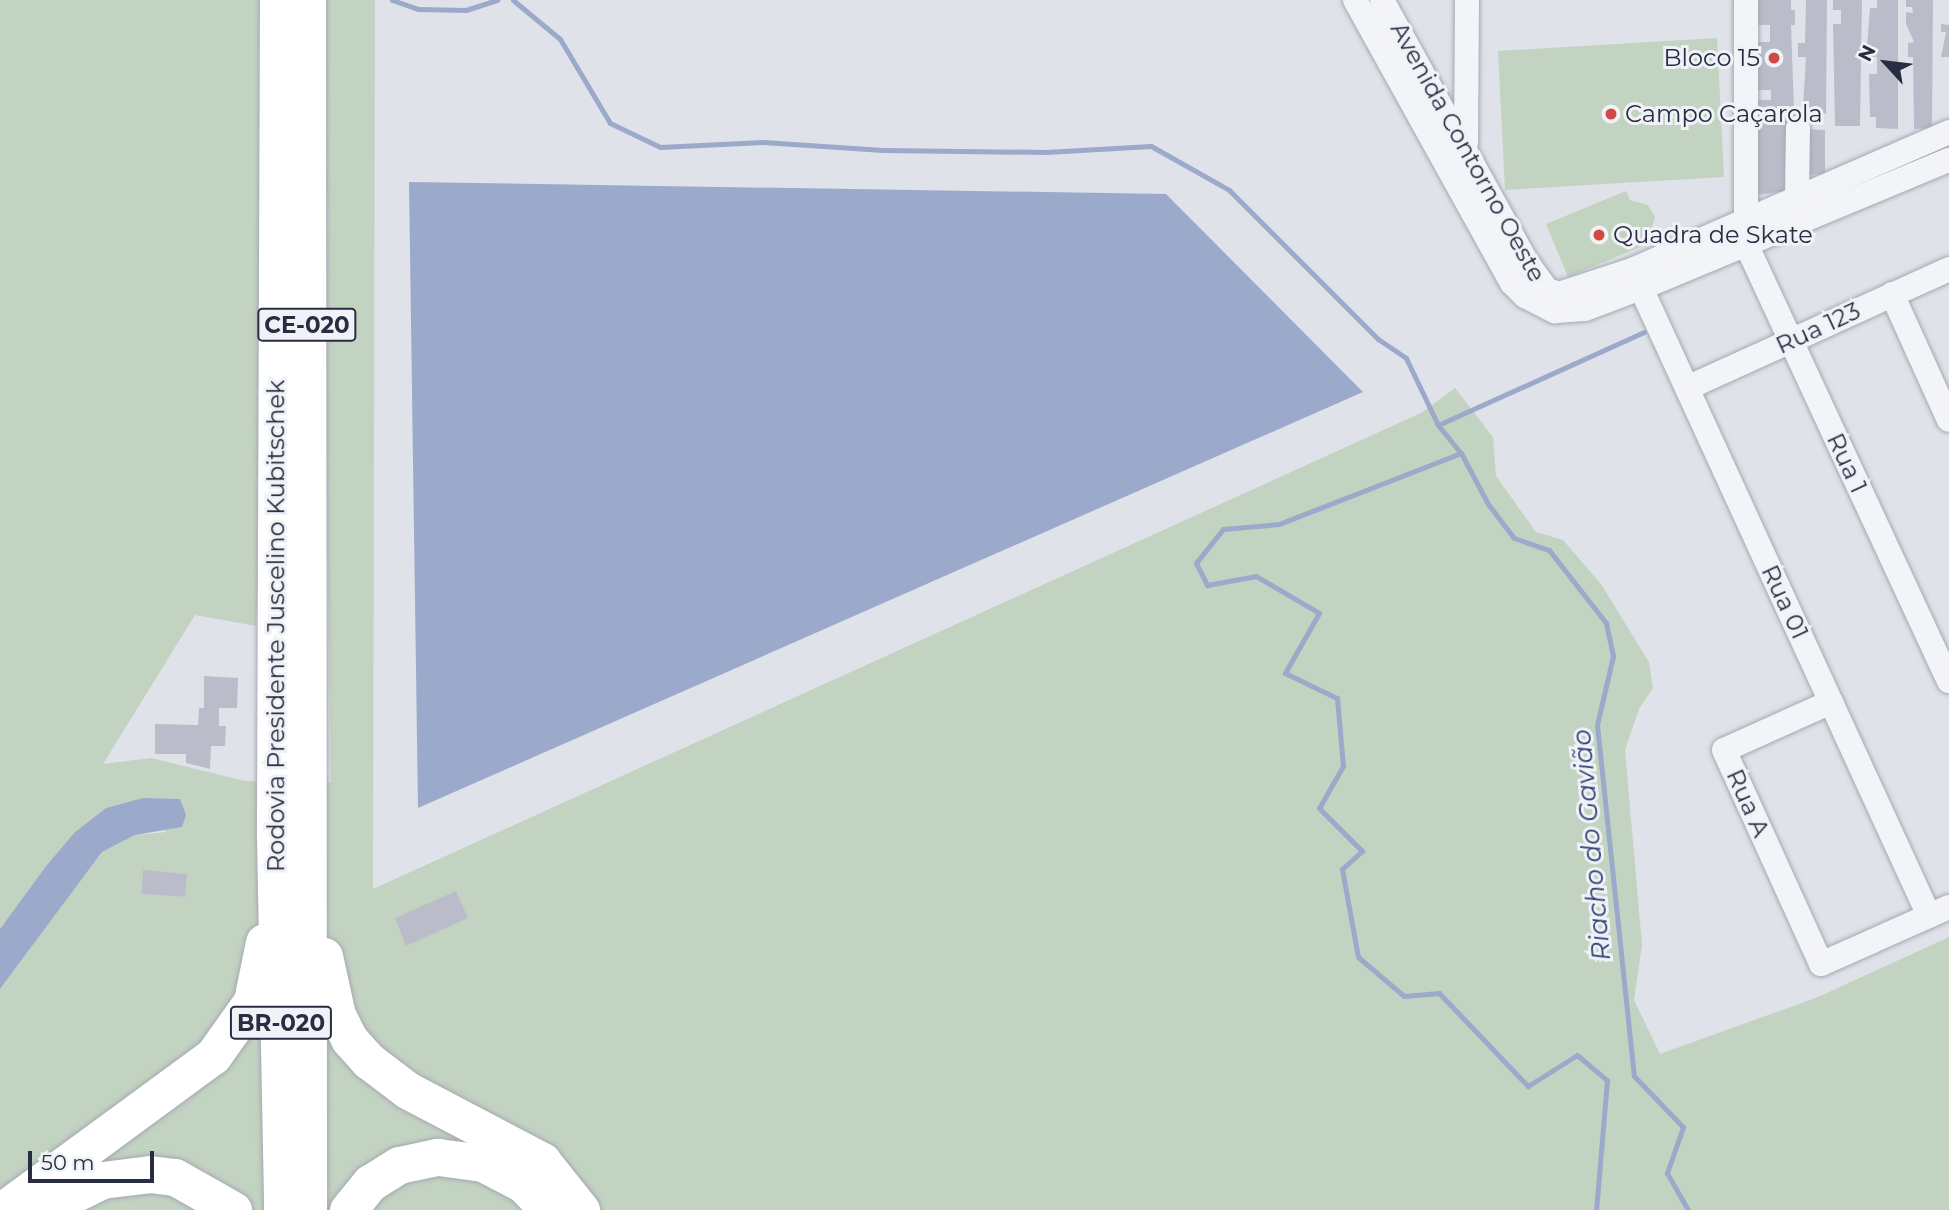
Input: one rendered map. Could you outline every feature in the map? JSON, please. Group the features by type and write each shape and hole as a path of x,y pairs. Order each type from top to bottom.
{"highway":[{"name":"Rodovia Presidente Juscelino Kubitschek","path":"278,0 275,836 282,1210"},
{"name":"Rodovia Presidente Juscelino Kubitschek","path":"307,0 308,1210"},
{"path":"3,1210 191,1076 237,1027 261,973 275,836"},
{"path":"308,869 321,911 330,990 349,1039 369,1061 407,1090 542,1161 581,1210"},
{"path":"348,1210 370,1183 399,1165 438,1157 483,1163 523,1184 548,1210"},
{"path":"54,1210 73,1194 102,1180 150,1174 175,1177 233,1210"}],"street":[{"name":"Avenida Contorno Oeste","path":"1355,0 1512,282 1525,296 1585,309 1641,288 1746,232 1797,197 1949,132"},
{"name":"Avenida Contorno Oeste","path":"1382,0 1466,146 1538,281 1557,302"},
{"path":"1466,146 1467,0"},
{"path":"1746,0 1746,232"},
{"path":"1797,197 1798,128"},
{"name":"Avenida Contorno Oeste","path":"1557,302 1632,270 1949,160"},
{"name":"Rua 1","path":"1746,232 1791,341 1949,681"},
{"name":"Rua 123","path":"1687,388 1949,269"},
{"name":"Rua 01","path":"1641,288 1831,702 1939,911"},
{"path":"1892,294 1949,420"},
{"name":"Rua A","path":"1831,702 1724,750 1821,964 1939,911"}],"green space":[{"path":"0,0 259,0 262,482 256,626 195,615 103,764 151,758 245,781 331,783 319,0 375,0 373,889 1421,413 1455,388 1493,437 1496,476 1536,532 1563,540 1601,584 1649,662 1653,688 1639,709 1625,750 1642,945 1634,1000 1660,1054 1818,997 1949,937 1949,1210 0,1210 0,989 102,852 135,835 166,832 143,798 106,808 75,832 0,929","holes":["143,871 186,874 185,897 141,894"]},
{"name":"Campo Caçarola","path":"1717,38 1724,177 1505,190 1498,51"},
{"name":"Quadra de Skate","path":"1626,191 1630,200 1648,205 1655,217 1650,234 1644,236 1647,244 1568,277 1546,224"}],"water":[{"path":"409,182 1166,194 1363,392 418,808"},
{"path":"143,798 180,799 186,815 182,827 135,835 102,852 0,989 0,929 47,865 75,832 106,808"}],"building":[{"name":"Bloco 15","path":"1758,0 1791,0 1791,10 1795,10 1795,25 1791,25 1794,109 1758,107 1758,100 1771,100 1771,90 1757,90 1758,42 1770,42 1770,25 1755,25"},
{"path":"1806,0 1827,0 1826,114 1803,107 1806,57 1798,57 1798,43 1805,43"},
{"path":"1833,0 1862,0 1860,126 1835,126 1833,24 1841,24 1841,10 1833,10"},
{"path":"1877,0 1898,0 1898,129 1876,128 1876,117 1870,117 1869,74 1877,74 1877,57 1869,57 1867,45 1870,8 1877,8"},
{"path":"1906,0 1933,0 1932,128 1914,129 1913,57 1908,57 1908,43 1914,42 1906,24 1906,12 1913,13 1912,7 1906,7"},
{"path":"1941,24 1949,25 1949,57 1941,57 1946,32 1941,32"},
{"path":"1756,113 1792,116 1786,191 1758,195"},
{"path":"1803,129 1825,130 1825,174 1802,175"},
{"path":"204,676 238,678 237,708 219,708 219,726 226,726 225,746 211,746 210,769 186,763 186,754 155,754 155,724 198,725 199,708 204,708"},
{"path":"143,870 187,874 185,897 141,894"},
{"path":"456,891 468,918 406,946 395,918"}],"waterway":[{"path":"392,0 418,9 466,10 497,0"},
{"name":"Riacho do Gavião","path":"513,0 560,39 610,123 660,147 763,142 883,150 1046,152 1151,146 1229,190 1378,339 1406,358 1438,425 1461,453 1488,504 1514,538 1549,550 1606,623 1613,656 1597,725 1634,1076 1683,1127 1667,1173 1688,1210"},
{"path":"1438,425 1644,332"},
{"path":"1461,453 1279,524 1223,529 1196,563 1207,585 1256,576 1319,613 1285,673 1337,698 1343,766 1319,808 1362,851 1342,869 1358,957 1404,996 1439,993 1528,1086 1577,1055 1607,1080 1596,1210"}],"place":[{"name":"Bloco 15","path":"1774,58"},
{"name":"Campo Caçarola","path":"1611,114"},
{"name":"Quadra de Skate","path":"1599,235"}]}
